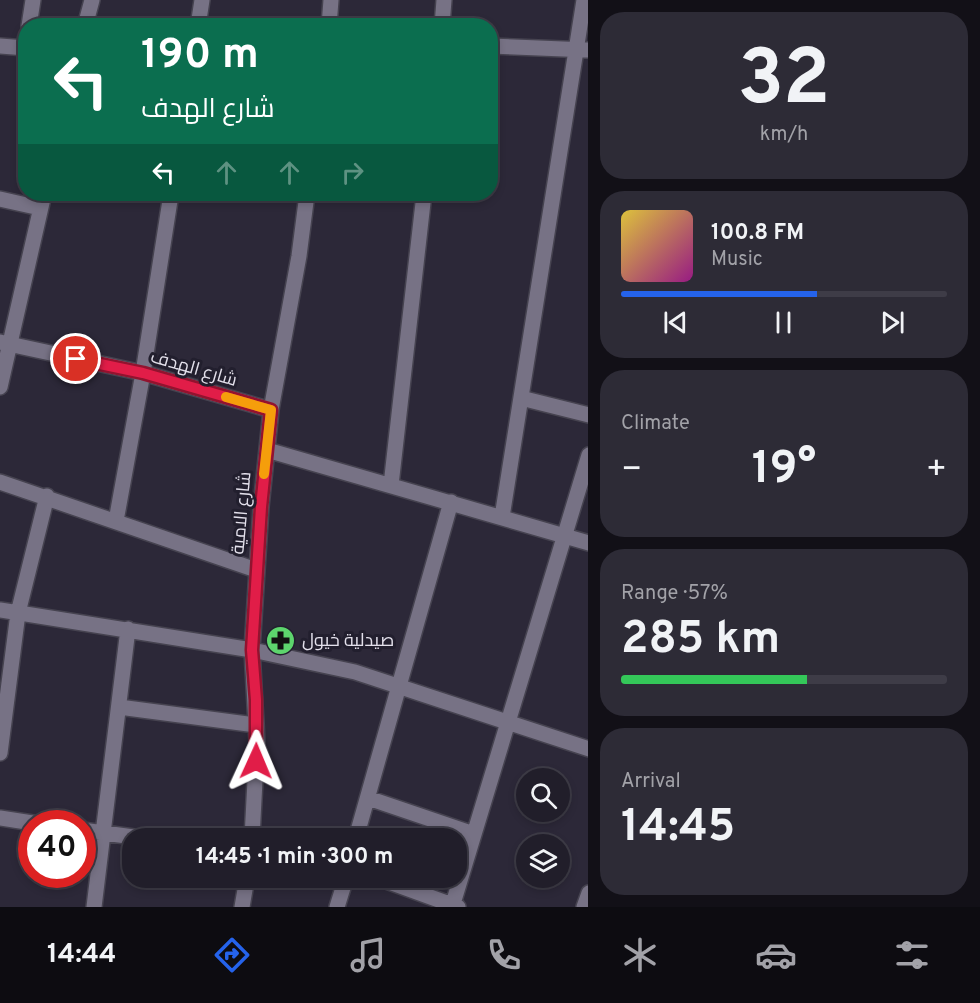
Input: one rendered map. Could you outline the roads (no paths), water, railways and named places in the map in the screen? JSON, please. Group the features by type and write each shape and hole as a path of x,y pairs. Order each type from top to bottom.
{"street":[{"path":"30,18 33,0"},
{"path":"87,18 92,0"},
{"path":"199,18 202,0"},
{"path":"330,18 331,0"},
{"path":"443,18 444,0"},
{"path":"502,518 583,49 584,0"},
{"path":"0,46 18,47"},
{"path":"498,46 583,49"},
{"path":"0,199 18,200"},
{"path":"0,387 5,344 42,201"},
{"path":"116,521 143,373 170,201"},
{"name":"شارع الامية","path":"255,828 256,725 252,650 256,570 271,410 299,256 306,201"},
{"path":"391,484 423,201"},
{"name":"شارع الهدف","path":"5,344 143,373 271,410"},
{"path":"521,398 588,415"},
{"path":"267,450 391,484 588,543"},
{"path":"405,888 454,906 588,455"},
{"path":"0,482 256,570"},
{"path":"0,753 18,613 46,496"},
{"path":"359,828 451,502"},
{"path":"0,610 128,628 252,650 355,672 588,749"},
{"path":"94,907 128,628"},
{"path":"119,707 256,725"},
{"path":"368,798 474,834"},
{"path":"0,818 18,821"},
{"path":"96,832 122,835"},
{"path":"242,907 245,888"},
{"path":"337,907 342,888"},
{"path":"584,907 588,892"}],"place":[{"name":"صيدلية خيول","path":"281,640"}]}
